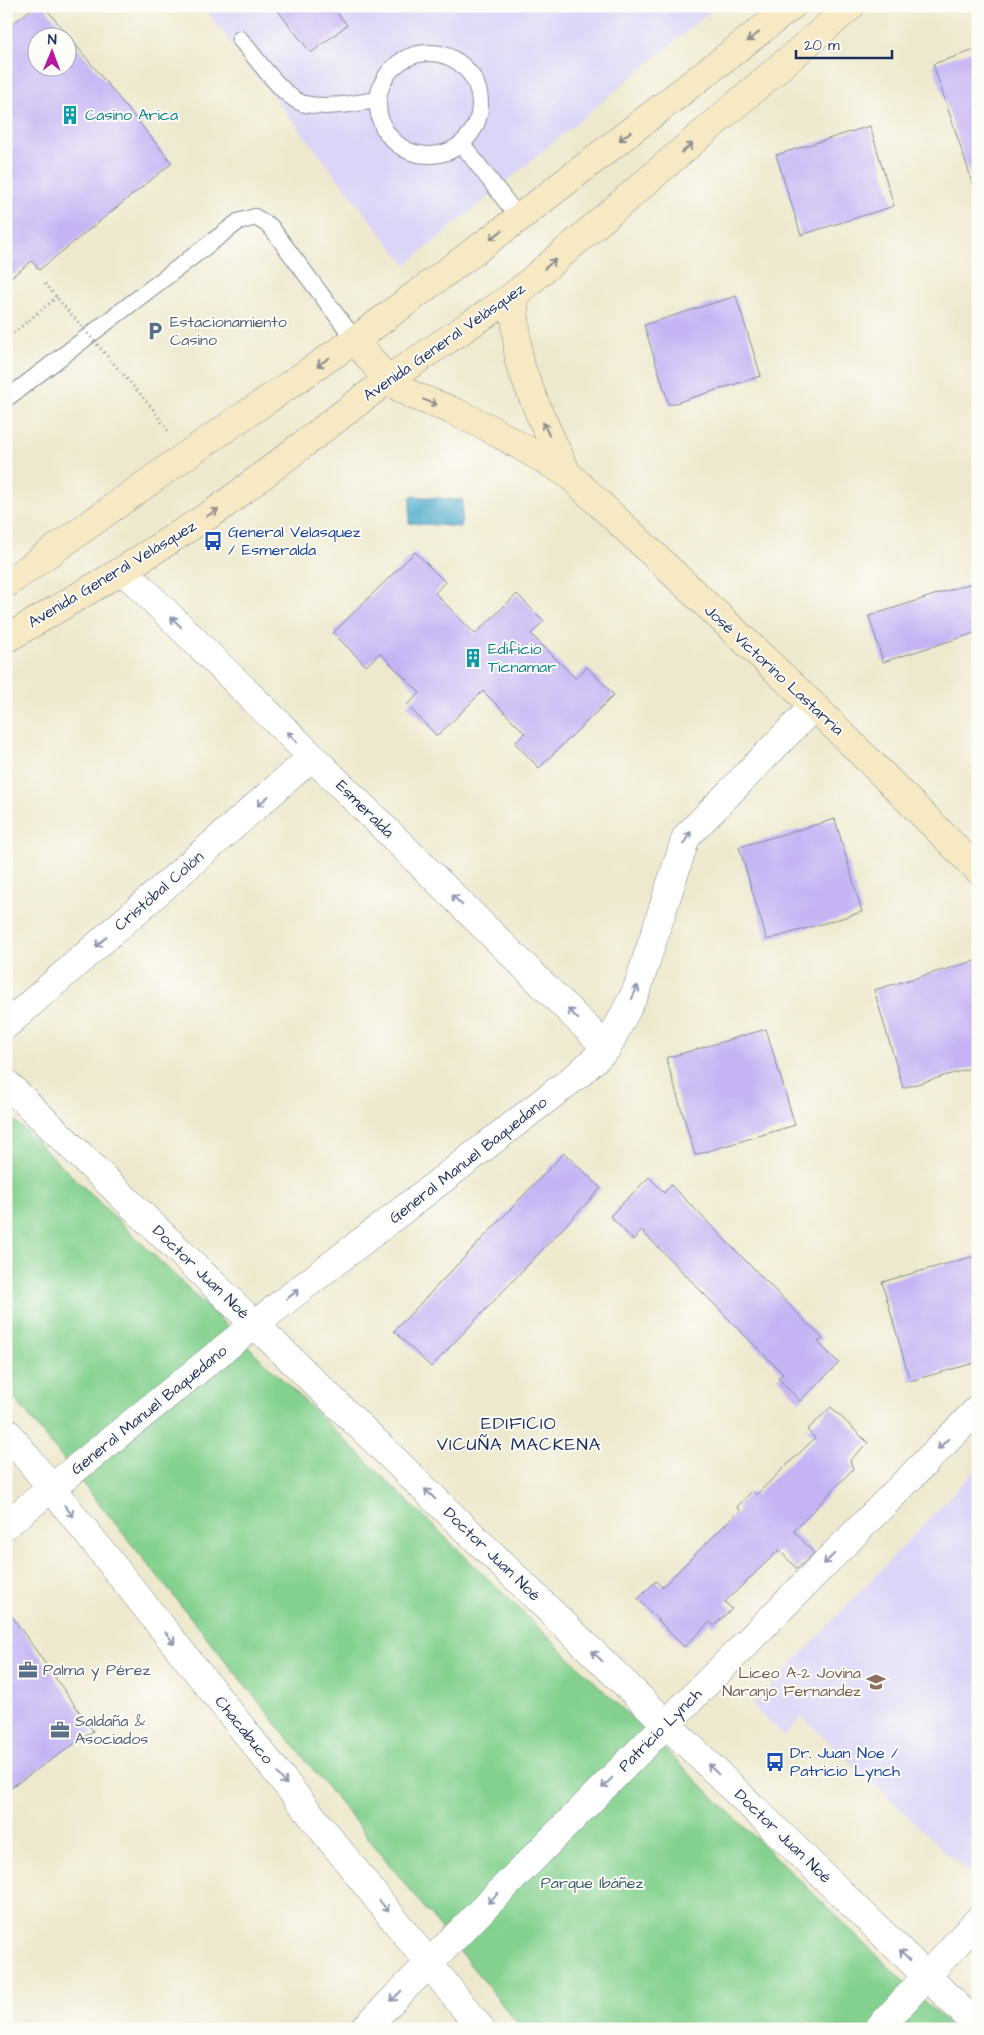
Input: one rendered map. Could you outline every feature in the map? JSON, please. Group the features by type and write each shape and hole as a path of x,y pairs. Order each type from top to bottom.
{"main road":[{"path":"6,584 185,456 355,340 519,218 792,6"},
{"name":"Avenida General Velásquez","path":"6,638 123,570 220,508 387,380 513,296 851,6"},
{"name":"José Victorino Lastarria","path":"513,296 518,362 538,414 566,473"},
{"name":"José Victorino Lastarria","path":"355,340 387,380 412,395 452,410 487,427 566,473 814,706 978,870"}],"street":[{"name":"Esmeralda","path":"123,570 607,1048"},
{"name":"General Manuel Baquedano","path":"6,1525 255,1324 580,1074 607,1048 637,989 686,837 814,706"},
{"name":"Cristóbal Colón","path":"6,1025 312,757"},
{"name":"Doctor Juan Noé","path":"6,1083 978,2026"},
{"name":"Patricio Lynch","path":"364,2029 978,1409"},
{"name":"Chacabuco","path":"6,1431 482,2029"},
{"path":"878,2029 978,1920"}],"lane":[{"path":"240,39 287,94 304,104 329,106 378,100"},
{"path":"421,53 438,54 454,58 467,69 476,83 480,99 480,116 473,131 462,144 447,152 431,155 414,152 398,145 386,132 380,116 378,100 382,84 392,69 405,59 421,53"},
{"path":"462,144 519,218"},
{"path":"6,399 238,222 255,217 270,226 355,340"}],"path":[{"path":"45,284 153,409"},
{"path":"6,339 57,297"}],"shaded area":[{"path":"202,6 717,6 406,265"},
{"name":"Liceo A-2 Jovina Naranjo Fernandez","path":"978,1467 978,1882 802,1717 784,1736 752,1706"}],"green space":[{"name":"Parque Ibáñez","path":"6,1112 953,2029 522,2029 6,1388"}],"water":[{"path":"411,496 463,500 461,527 409,523"}],"building":[{"name":"Casino Arica","path":"35,6 44,6 62,28 28,28 28,78 78,78 78,48 172,163 39,270 32,261 6,281 6,29"},
{"path":"274,6 332,6 347,25 311,53"},
{"path":"978,49 978,184 973,184 933,64"},
{"path":"870,126 894,206 801,235 776,155"},
{"path":"736,296 761,376 669,405 644,325"},
{"name":"Edificio Ticnamar","path":"415,552 445,582 435,593 475,634 517,594 544,621 531,634 575,678 587,667 614,695 539,768 515,743 525,733 483,691 437,736 407,705 420,693 380,653 366,666 333,633"},
{"path":"978,581 978,632 883,662 869,616"},
{"path":"835,819 862,912 767,940 739,847"},
{"path":"978,960 978,1066 903,1088 874,990"},
{"path":"766,1029 795,1125 695,1155 666,1058"},
{"path":"564,1153 601,1188 431,1367 394,1331"},
{"path":"649,1177 664,1193 671,1185 823,1339 818,1342 839,1363 800,1401 778,1378 783,1374 642,1231 633,1240 610,1216"},
{"path":"978,1255 978,1362 910,1381 882,1282"},
{"path":"831,1407 868,1443 850,1460 853,1469 794,1531 814,1553 797,1569 779,1550 725,1602 732,1609 714,1626 710,1622 684,1647 638,1599 656,1581 662,1587 740,1510 737,1507 752,1491 756,1495 815,1438 807,1430"},
{"name":"Palma y Pérez","path":"6,1608 93,1731 6,1791"}],"place":[{"name":"Casino Arica","path":"70,115"},
{"name":"Estacionamiento Casino","path":"155,331"},
{"name":"General Velasquez / Esmeralda","path":"213,541"},
{"name":"Edificio Ticnamar","path":"473,658"},
{"name":"Palma y Pérez","path":"28,1670"},
{"name":"Liceo A-2 Jovina Naranjo Fernandez","path":"876,1682"},
{"name":"Saldaña & Asociados","path":"60,1730"},
{"name":"Dr. Juan Noe / Patricio Lynch","path":"775,1762"}],"district":[{"name":"EDIFICIO VICUÑA MACKENA","path":"519,1434"}]}
